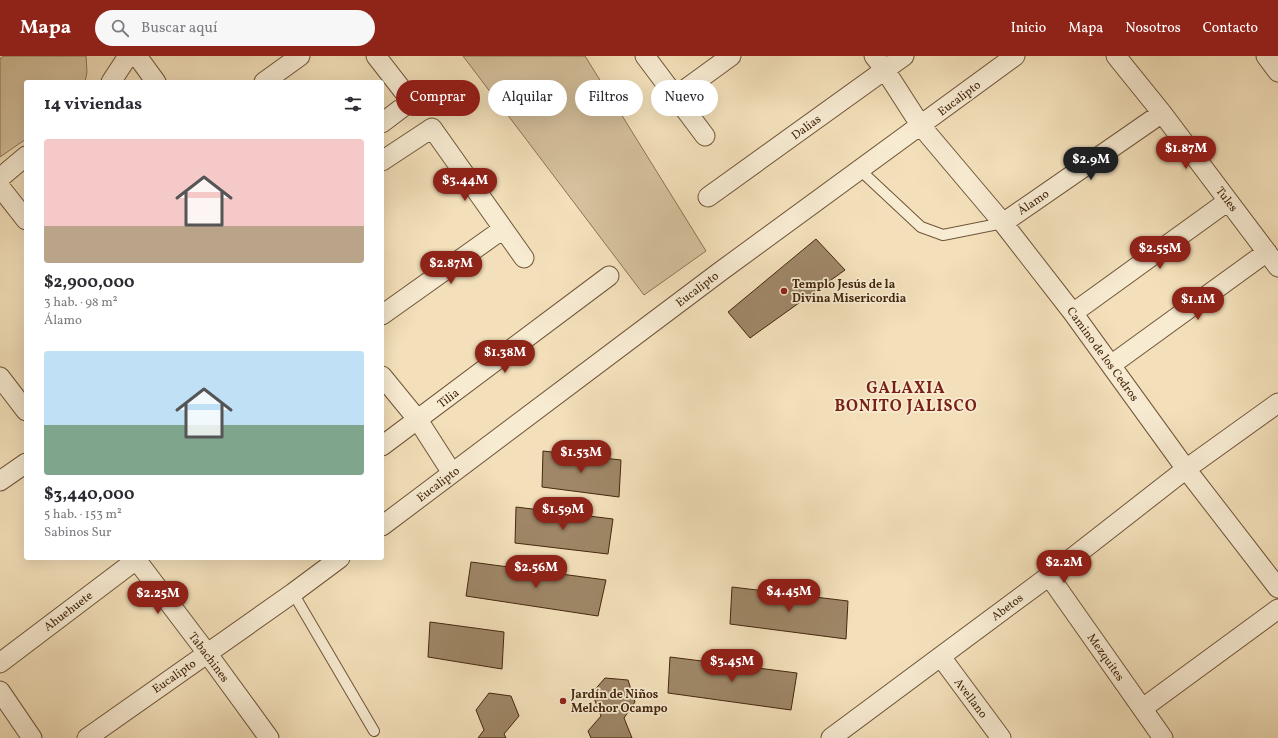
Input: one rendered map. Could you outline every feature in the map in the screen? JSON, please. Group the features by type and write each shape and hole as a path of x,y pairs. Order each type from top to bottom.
{"street":[{"path":"112,80 128,56"},
{"path":"137,56 155,80"},
{"path":"267,80 300,56"},
{"path":"376,56 411,101 384,121"},
{"path":"645,56 664,80"},
{"path":"698,80 731,56"},
{"name":"Dalias","path":"708,197 880,63 904,56"},
{"name":"Eucalipto","path":"384,524 721,271 1015,56"},
{"name":"Tules","path":"1116,56 1162,113 1278,267"},
{"path":"1266,56 1278,72"},
{"name":"Camino de los Cedros","path":"880,63 921,126 1003,224 1111,365 1186,469 1276,583"},
{"name":"Álamo","path":"1003,224 1162,113"},
{"path":"690,116 705,136"},
{"path":"384,160 432,128 524,258"},
{"path":"0,178 24,158"},
{"path":"0,187 24,217"},
{"path":"1072,313 1228,201"},
{"path":"384,314 503,229"},
{"path":"1111,365 1267,252"},
{"name":"Tilia","path":"384,445 609,276"},
{"path":"0,377 24,403"},
{"path":"384,379 418,420 452,473"},
{"name":"Abetos","path":"831,738 941,658 1186,469 1278,403"},
{"path":"0,481 24,464"},
{"name":"Ahuehuete","path":"0,663 135,560"},
{"name":"Tabachines","path":"137,560 207,653 268,738"},
{"name":"Eucalipto","path":"87,738 293,593 337,560"},
{"name":"Mezquites","path":"1049,576 1163,738"},
{"path":"1143,708 1278,609"},
{"name":"Avellano","path":"941,658 1001,738"},
{"path":"0,691 32,738"}],"lane":[{"path":"860,170 921,227 928,230 943,235 1003,224"},
{"path":"293,593 374,731"}],"shaded area":[{"path":"4,56 86,56 87,72 85,80 24,80 24,140 0,157 0,59"},
{"path":"463,56 585,56 600,80 575,80 575,116 622,116 706,251 644,295 508,116 567,116 567,80 488,80 488,89"}],"building":[{"name":"Templo Jesús de la Divina Misericordia","path":"816,239 845,270 750,338 728,312"},
{"path":"543,451 621,460 619,497 542,487"},
{"path":"516,507 613,519 608,554 515,543"},
{"path":"471,562 606,580 598,616 466,596"},
{"path":"732,587 848,601 846,639 730,624"},
{"path":"430,622 504,632 502,669 428,657"},
{"path":"670,657 797,673 791,710 668,693"},
{"path":"605,678 628,680 635,702 624,718 632,738 591,738 588,731 601,716 592,693"},
{"path":"489,693 511,696 519,716 504,734 506,738 478,738 484,730 476,710"}],"place":[{"name":"Templo Jesús de la Divina Misericordia","path":"784,291"},
{"name":"Jardín de Niños Melchor Ocampo","path":"563,701"}],"district":[{"name":"GALAXIA BONITO JALISCO","path":"906,396"}]}
